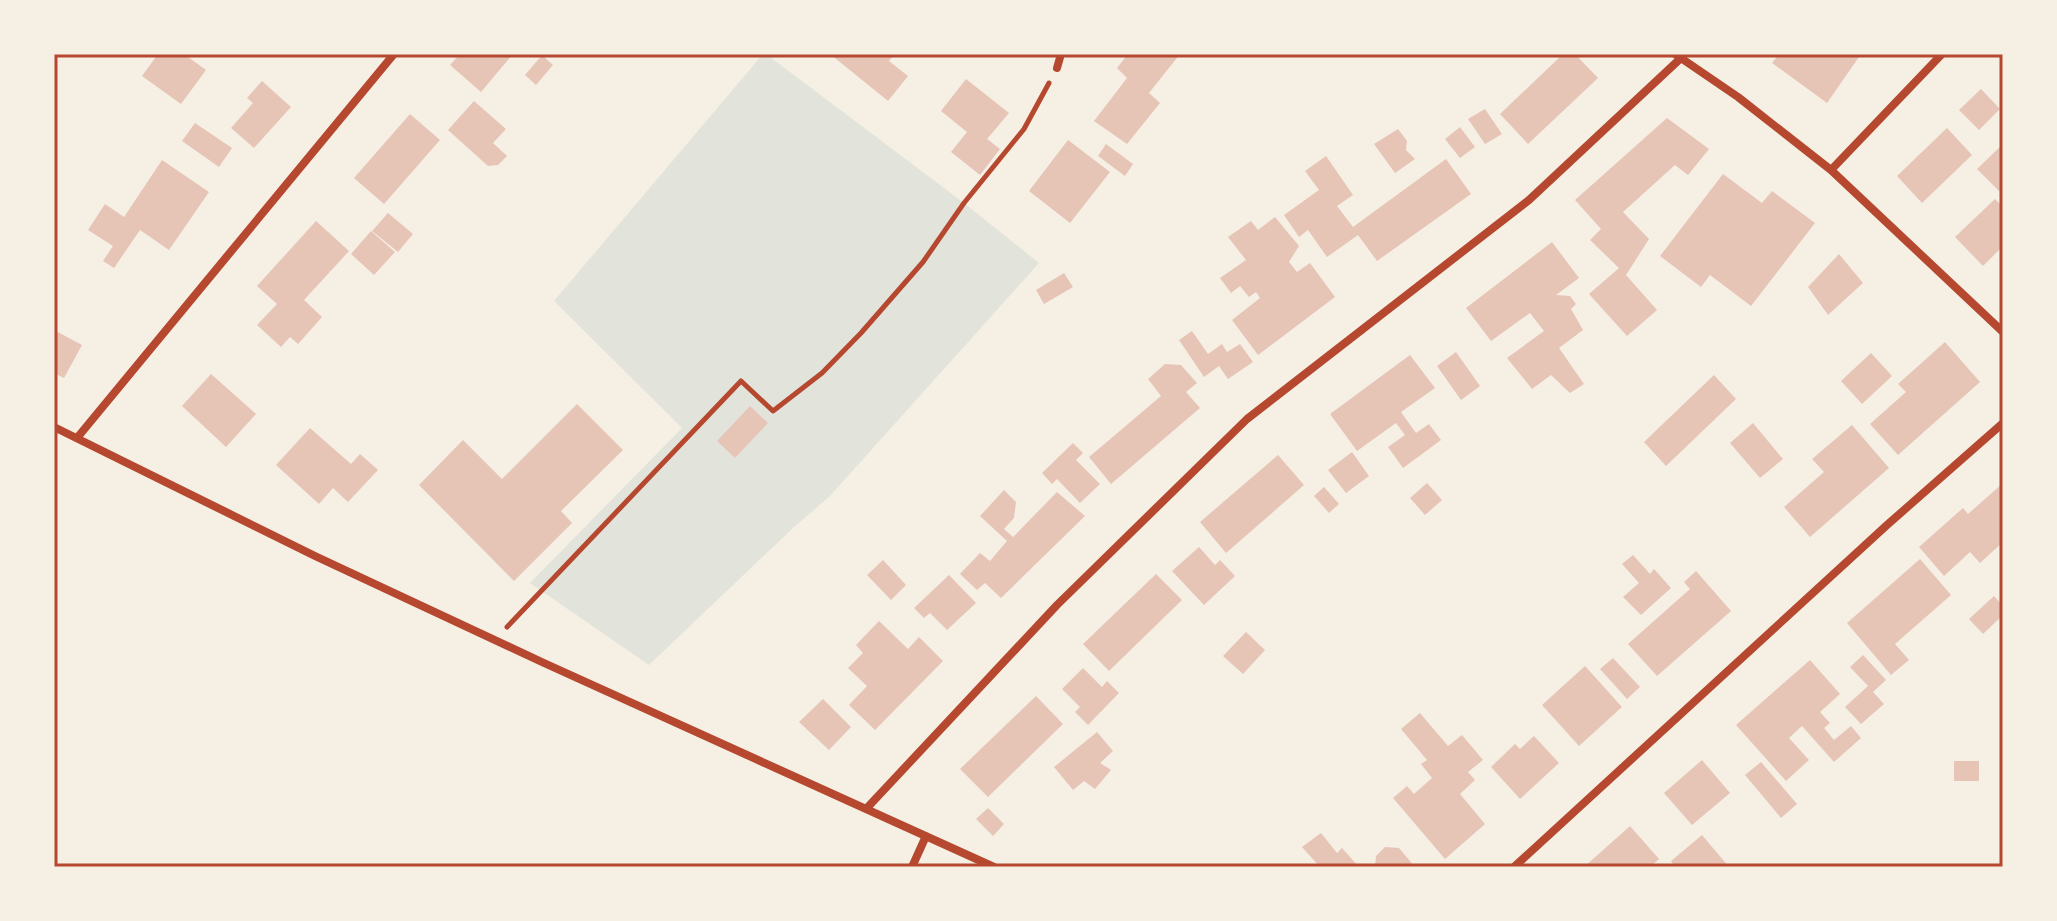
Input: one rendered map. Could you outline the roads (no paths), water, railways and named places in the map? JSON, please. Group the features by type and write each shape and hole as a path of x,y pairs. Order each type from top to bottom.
{"street":[{"path":"77,438 394,54"},
{"path":"1057,68 1061,54"},
{"path":"1831,170 1942,54"},
{"path":"866,809 1057,605 1247,419 1529,200 1678,56 1738,97 1831,170 2003,332"},
{"path":"1514,867 1887,525 2003,423"},
{"path":"54,427 494,640 994,867"},
{"path":"912,867 926,836"}]}
